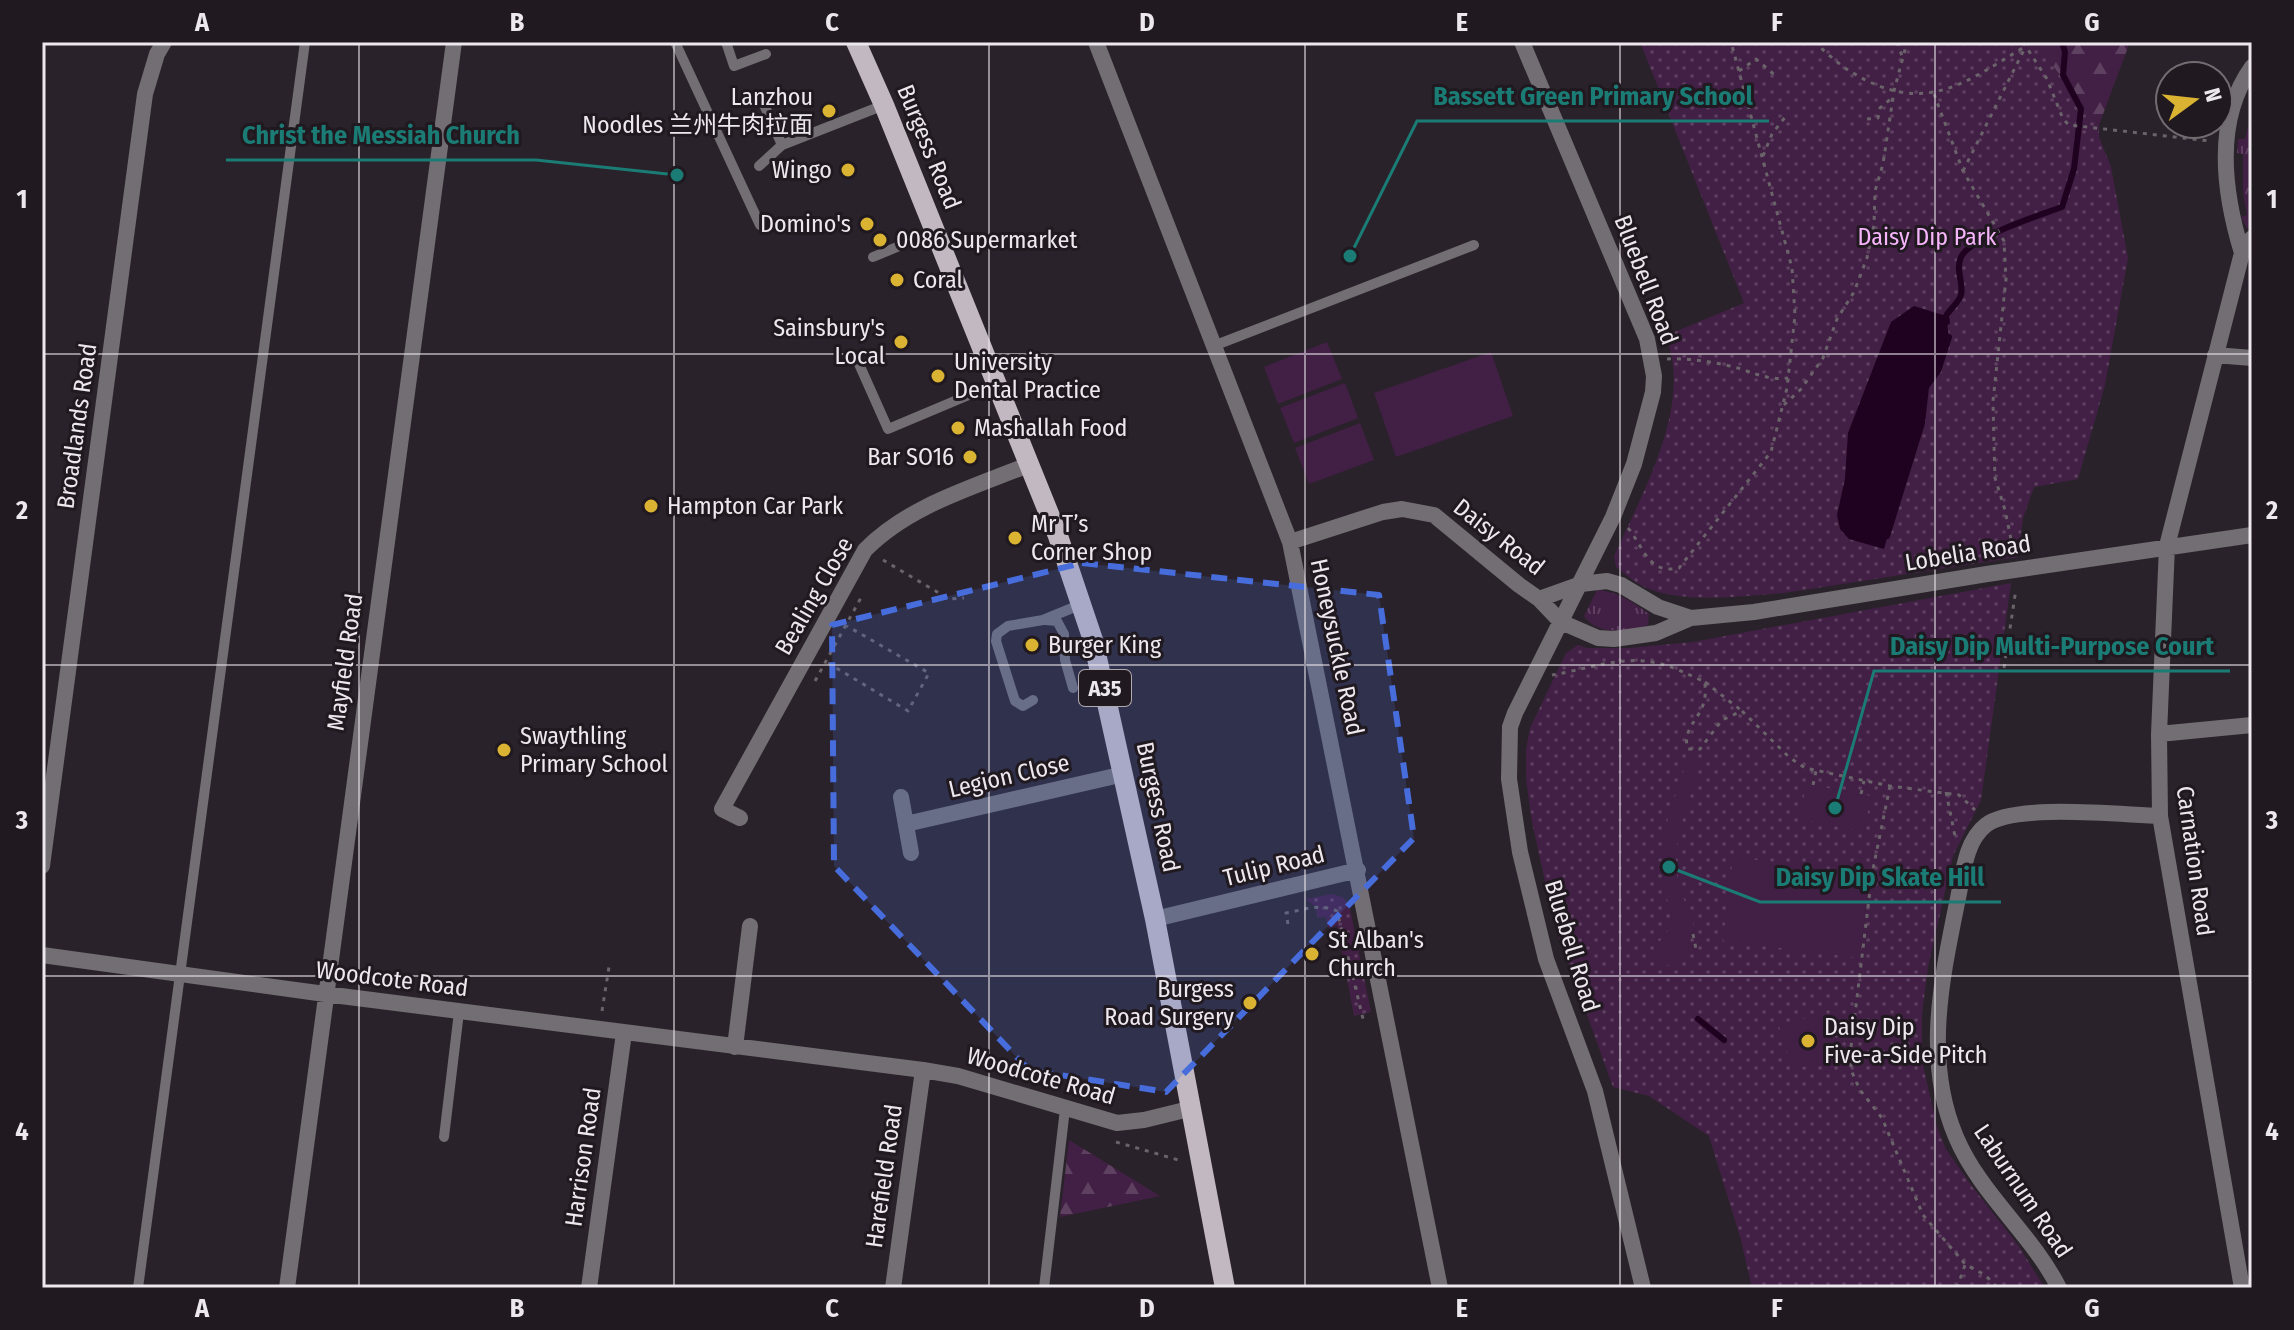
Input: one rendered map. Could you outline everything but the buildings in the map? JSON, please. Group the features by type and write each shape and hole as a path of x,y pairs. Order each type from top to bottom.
{"main road":[{"name":"Burgess Road","path":"856,42 1028,465 1082,604 1097,652 1155,919 1225,1288"}],"street":[{"name":"Broadlands Road","path":"42,866 145,94 157,54 164,42"},
{"name":"Mayfield Road","path":"287,1288 454,42"},
{"name":"Honeysuckle Road","path":"1096,42 1290,542 1440,1288"},
{"name":"Bluebell Road","path":"1522,42 1647,339 1652,359 1653,392 1646,422 1613,517 1510,727 1509,779 1514,823 1546,959 1595,1091 1643,1288"},
{"path":"2242,253 2230,216 2226,143 2234,105 2252,67"},
{"name":"Carnation Road","path":"2242,1288 2160,816 2159,734 2167,546 2242,253 2252,238"},
{"path":"2215,355 2252,358"},
{"name":"Bealing Close","path":"740,818 722,809 865,550 881,534 939,501 1028,465"},
{"name":"Daisy Road","path":"1290,542 1383,512 1418,510 1434,515 1539,599 1561,622"},
{"name":"Lobelia Road","path":"1561,622 1598,638 1629,639 1656,633 1691,618 1754,612 2252,535"},
{"name":"Lobelia Road","path":"1581,584 1607,581 1621,585 1658,607 1691,618"},
{"name":"Daisy Road","path":"1539,599 1581,584"},
{"path":"2159,734 2252,725"},
{"name":"Legion Close","path":"906,824 1124,774"},
{"path":"901,797 911,853"},
{"name":"Laburnum Road","path":"2059,1288 1977,1174 1956,1139 1946,1108 1939,1066 1937,1019 1942,975 1967,859 1976,835 1986,824 2010,815 2039,812 2160,816"},
{"name":"Tulip Road","path":"1155,919 1358,870"},
{"path":"735,1047 750,926"},
{"name":"Woodcote Road","path":"42,955 459,1012 923,1070 958,1076 1117,1123 1189,1109"},
{"name":"Harrison Road","path":"589,1288 624,1033"},
{"name":"Harefield Road","path":"893,1288 923,1070"}],"lane":[{"path":"138,1288 305,42"},
{"path":"675,42 760,225"},
{"path":"726,42 734,66 766,54"},
{"path":"761,98 782,145"},
{"path":"759,166 782,145 884,105"},
{"path":"873,257 935,231"},
{"path":"1216,345 1474,245"},
{"path":"859,364 888,429 995,384"},
{"path":"1033,700 1023,706 1017,704 996,638 1008,626 1043,620 1082,604"},
{"path":"1043,620 1057,621 1063,630 1065,660 1073,688"},
{"path":"444,1137 459,1012"},
{"path":"1044,1288 1065,1109"}],"path":[{"path":"1613,517 1631,531 1646,558 1658,567 1670,570 1679,568 1771,452 1784,405 1795,315 1792,268 1731,42"},
{"path":"1814,42 1852,73 1894,94 1913,95 1934,94 1968,81 2024,44"},
{"path":"1897,42 1903,59"},
{"path":"1784,405 1801,389 1823,358 1837,319 1854,292 1867,258 1874,225 1875,191 1907,42"},
{"path":"2024,44 2047,79 2063,119 2069,125 2226,143"},
{"path":"1963,171 2024,44"},
{"path":"1739,71 1756,59 1777,77"},
{"path":"1867,119 1878,118 1880,108 1894,94"},
{"path":"1934,94 1963,171 2004,241 2006,279 1993,401 1995,478 2018,569 2004,668"},
{"path":"1763,156 1772,134 1786,116"},
{"path":"1684,358 1726,365 1760,377 1788,378"},
{"path":"865,550 949,599 964,598"},
{"path":"826,662 908,711 929,673 847,626"},
{"path":"1533,677 1628,661 1649,661 1675,668 1705,682 1805,768 1890,786 1946,792 1959,795 1970,804"},
{"path":"1705,682 1704,703 1685,742 1688,749 1700,749 1722,720 1742,711"},
{"path":"1813,785 1816,771"},
{"path":"1861,794 1864,781"},
{"path":"1890,786 1872,874 1851,1047 1851,1070 1860,1090 1882,1118 1923,1215 1965,1264 1985,1275 1998,1288"},
{"path":"1946,792 1956,843 1967,859"},
{"path":"1288,924 1286,913 1326,906 1337,911 1364,1023"},
{"path":"1693,934 1696,949"},
{"path":"599,1030 609,967"},
{"path":"1107,1139 1181,1162 1199,1158"},
{"path":"1957,1288 1965,1264"}],"highlighted area":[{"path":"1082,563 1379,595 1414,838 1166,1092 1029,1070 834,866 832,625"}],"green space":[{"name":"Daisy Dip Park","path":"1640,42 2034,42 2099,125 2099,137 2111,167 2128,258 2105,385 2078,479 2034,487 2023,518 2018,557 1784,593 1714,598 1662,593 1639,584 1616,567 1614,556 1650,477 1669,419 1673,362 1665,336 1744,303"},
{"path":"2034,42 2130,42 2099,125"},
{"path":"2252,111 2252,226 2247,228 2241,217 2247,215 2243,194 2243,154 2237,153 2238,139 2245,139"},
{"path":"1327,342 1342,379 1278,404 1264,367"},
{"path":"1491,352 1513,416 1396,457 1374,393"},
{"path":"1345,383 1358,418 1294,443 1280,408"},
{"path":"1360,423 1374,460 1309,484 1295,448"},
{"path":"2011,583 1981,800 1953,856 1928,967 1922,1014 1922,1061 1937,1127 1946,1149 2018,1245 2045,1288 1752,1288 1741,1240 1709,1136 1649,1096 1613,1087 1555,926 1532,822 1526,779 1530,728 1566,653 1578,645 1587,648 1629,648 1693,642"},
{"path":"1597,590 1618,595 1642,609 1649,614 1648,625 1613,631 1596,627 1584,616"},
{"path":"1687,760 1697,761 1676,861 1678,883 1695,929 1677,960 1665,966 1657,965 1651,953 1668,930 1672,916 1665,892 1662,861 1668,818"},
{"path":"1806,784 1871,796 1864,832 1800,819"},
{"path":"1733,857 1870,874 1860,958 1723,941"},
{"path":"1333,894 1344,898 1350,909 1371,1012 1354,1016 1337,926 1328,928 1326,917 1318,918 1315,906 1305,899"},
{"name":"Daisy Dip Five-a-Side Pitch","path":"1824,1013 1836,1057 1792,1070 1779,1026"},
{"path":"1069,1140 1160,1196 1060,1217"}],"shaded area":[{"path":"1914,306 1946,316 1949,337 1938,371 1926,387 1922,423 1884,549 1849,539 1840,529 1837,515 1845,479 1848,433 1891,322"}],"waterway":[{"path":"1947,322 1946,316 1961,295 1959,262 1967,249 2007,228 2062,207 2074,169 2081,109 2063,75 2065,52 2062,42"},
{"path":"1887,536 1922,423 1926,387 1938,371 1949,337"},
{"path":"1698,1019 1724,1040"}],"place":[{"name":"Lanzhou Noodles 兰州牛肉拉面","path":"829,111"},
{"name":"Wingo","path":"848,170"},
{"name":"Christ the Messiah Church","path":"677,175"},
{"name":"Domino's","path":"867,224"},
{"name":"0086 Supermarket","path":"880,240"},
{"name":"Bassett Green Primary School","path":"1350,256"},
{"name":"Coral","path":"897,280"},
{"name":"Sainsbury's Local","path":"901,342"},
{"name":"University Dental Practice","path":"938,376"},
{"name":"Mashallah Food","path":"958,428"},
{"name":"Bar SO16","path":"970,457"},
{"name":"Hampton Car Park","path":"651,506"},
{"name":"Mr T’s Corner Shop","path":"1015,538"},
{"name":"Burger King","path":"1032,645"},
{"name":"Swaythling Primary School","path":"504,750"},
{"name":"Daisy Dip Multi-Purpose Court","path":"1835,808"},
{"name":"Daisy Dip Skate Hill","path":"1669,867"},
{"name":"St Alban's Church","path":"1312,954"},
{"name":"Burgess Road Surgery","path":"1250,1003"},
{"name":"Daisy Dip Five-a-Side Pitch","path":"1808,1041"}]}
